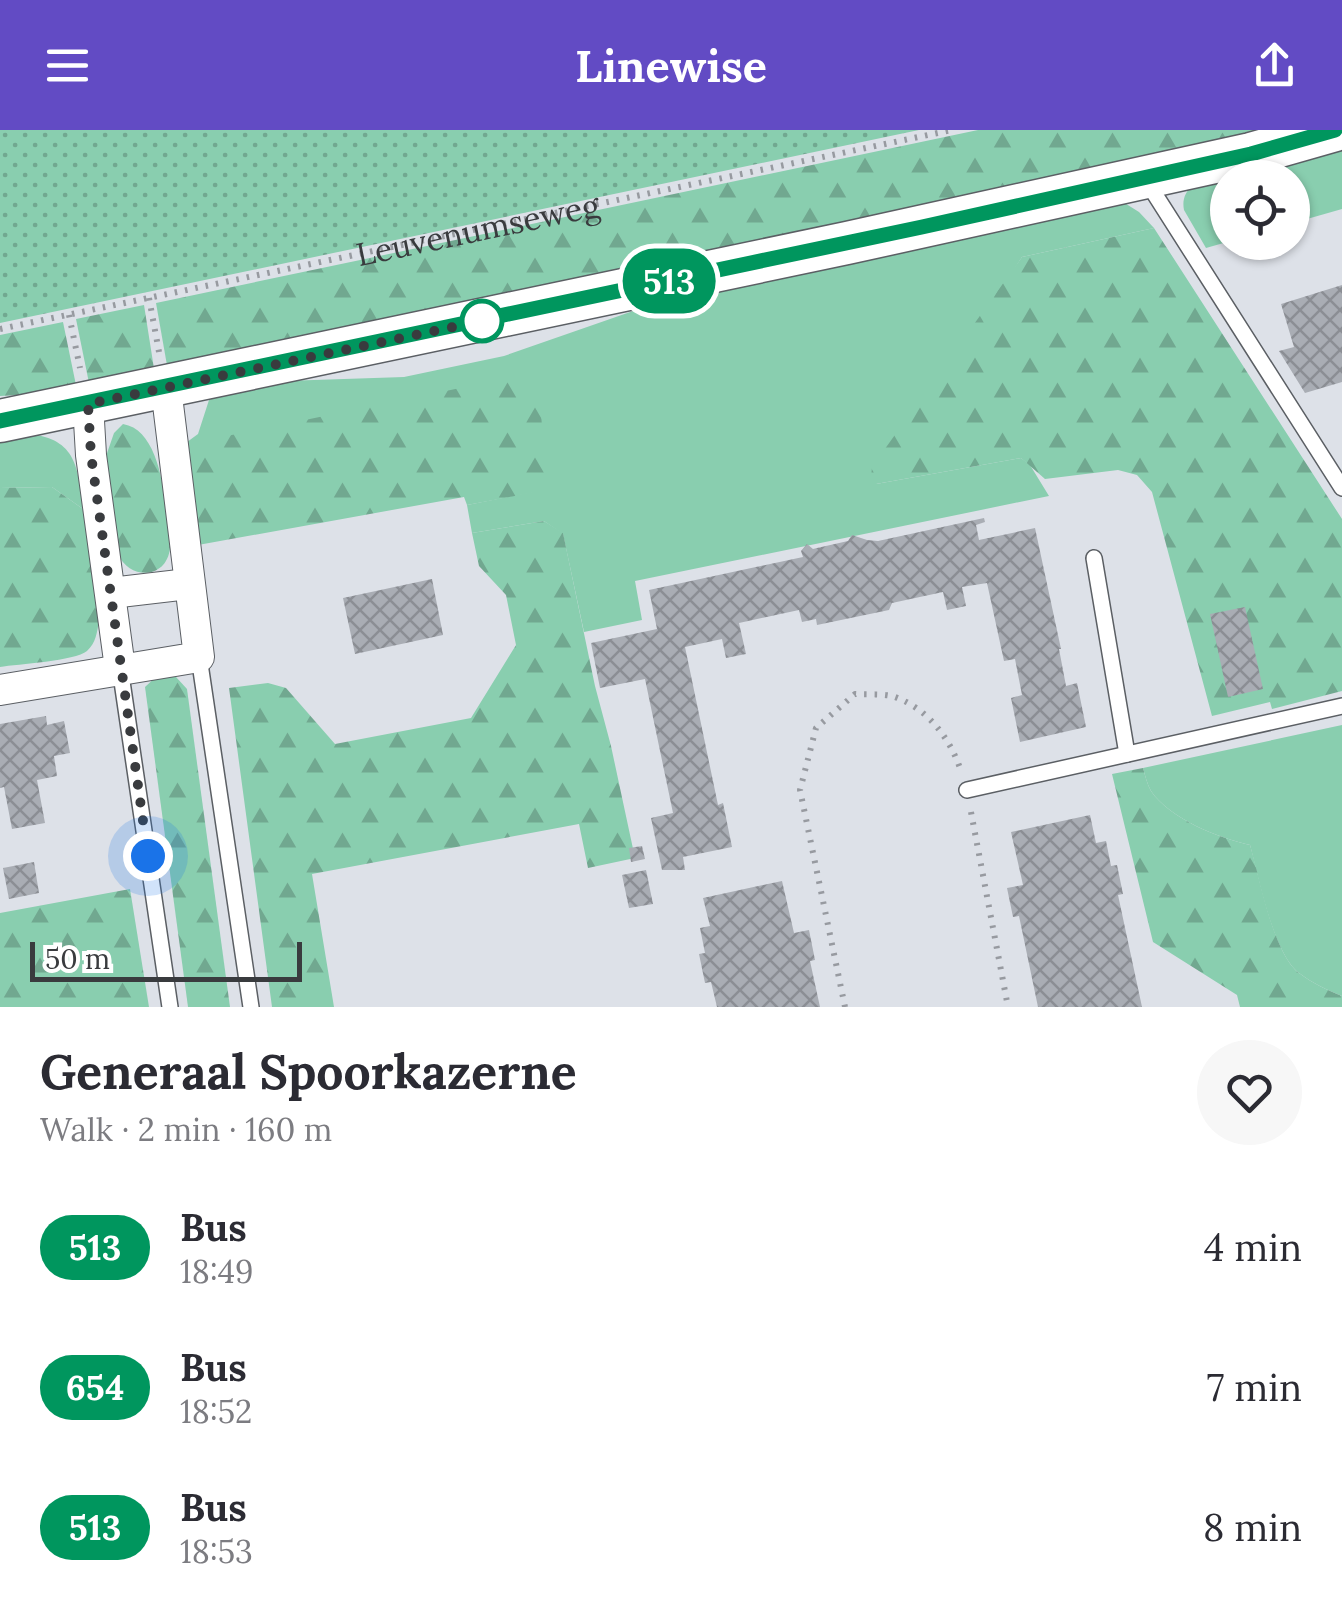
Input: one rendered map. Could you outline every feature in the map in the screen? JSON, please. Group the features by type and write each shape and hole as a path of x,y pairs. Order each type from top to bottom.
{"main road":[{"path":"0,421 1145,178 1336,130"}],"street":[{"path":"0,690 199,656 166,388"},
{"path":"88,404 91,455 120,668"},
{"path":"110,593 188,584"}],"lane":[{"path":"1145,178 1342,488"},
{"path":"1094,558 1127,754"},
{"path":"199,656 251,1007"},
{"path":"120,668 170,1007"},
{"path":"967,790 1342,706"}],"path":[{"name":"Leuvenumseweg","path":"0,330 952,130"},
{"path":"148,298 166,388"},
{"path":"69,315 88,404"},
{"path":"845,1007 800,790 816,728 855,694 892,696 928,716 954,750 967,790 1008,1007"}],"green space":[{"path":"0,130 919,130 0,323"},
{"path":"978,130 1271,130 168,371 156,303"},
{"path":"1342,144 1342,209 1310,218 1310,160 1284,160"},
{"path":"1210,180 1210,247 1206,248 1184,210 1185,196 1193,185"},
{"path":"1123,202 1154,228 1022,257 876,484 1021,458 1030,465 1049,496 635,581 642,620 584,632 563,534 544,521 472,533 467,505 547,489 183,445 198,434 209,400 229,391 284,381 404,377 504,356 659,302"},
{"path":"1154,228 1342,519 1342,691 1272,709 1270,702 1212,716 1152,492 1137,475 1118,470 1045,479 1021,458 876,484 871,478 872,467 1022,257"},
{"path":"144,305 155,375 90,388 76,319"},
{"path":"63,322 77,390 0,396 0,335"},
{"path":"518,376 539,388 547,490 467,505 464,497 198,545 183,445"},
{"path":"123,424 137,430 148,442 161,476 170,548 162,566 147,573 131,569 118,554 105,459 114,433"},
{"path":"29,434 45,437 66,449 76,469 83,509 52,487 0,488 0,440"},
{"path":"52,487 83,509 99,621 96,637 81,654 0,667 0,488"},
{"path":"544,521 563,533 635,858 588,868 579,824 312,874 334,1007 272,1007 229,688 268,683 286,688 335,744 471,718 516,645 506,595 479,566 472,533"},
{"path":"158,675 176,677 187,689 230,1007 188,1007 145,687"},
{"path":"1342,725 1342,996 1309,980 1290,963 1268,914 1250,845 1182,819 1151,791 1143,768"},
{"path":"1143,768 1151,791 1182,819 1250,845 1268,914 1282,949 1299,973 1342,996 1342,1007 1240,1007 1237,995 1153,942 1112,774"},
{"path":"130,889 149,1007 0,1007 0,913"}],"building":[{"path":"1342,285 1342,382 1305,393 1279,351 1294,347 1281,304"},
{"path":"984,518 985,522 976,525 979,540 1035,528 1066,686 1077,683 1086,727 1020,742 1011,698 1022,695 1015,659 1004,661 987,583 962,587 966,606 947,610 943,592 892,603 889,610 817,625 816,619 802,622 799,610 739,623 746,654 726,658 722,639 685,647 718,805 723,803 732,847 683,857 685,870 662,870 651,818 673,813 645,679 600,688 591,643 657,629 649,590 803,557 801,551 807,544 813,549 848,541 852,535 878,541"},
{"path":"432,579 443,635 355,654 343,598"},
{"path":"1245,607 1263,689 1228,697 1210,614"},
{"path":"46,716 47,725 64,721 70,753 54,756 57,776 37,780 45,823 12,829 4,787 0,788 0,724"},
{"path":"1090,815 1096,843 1106,841 1111,866 1117,865 1123,894 1118,895 1142,1007 1038,1007 1019,916 1013,917 1007,888 1023,885 1011,832"},
{"path":"642,846 645,859 631,862 629,848"},
{"path":"34,862 39,893 9,899 3,868"},
{"path":"646,870 653,904 629,908 622,875"},
{"path":"782,881 794,933 809,930 815,960 810,961 820,1007 717,1007 711,982 705,983 699,954 705,953 700,928 710,926 703,898"}],"bus line":[{"name":"513","path":"0,421 922,227 1251,154 1335,130"}],"route":[{"path":"148,856 91,455 88,404 482,321"}]}
